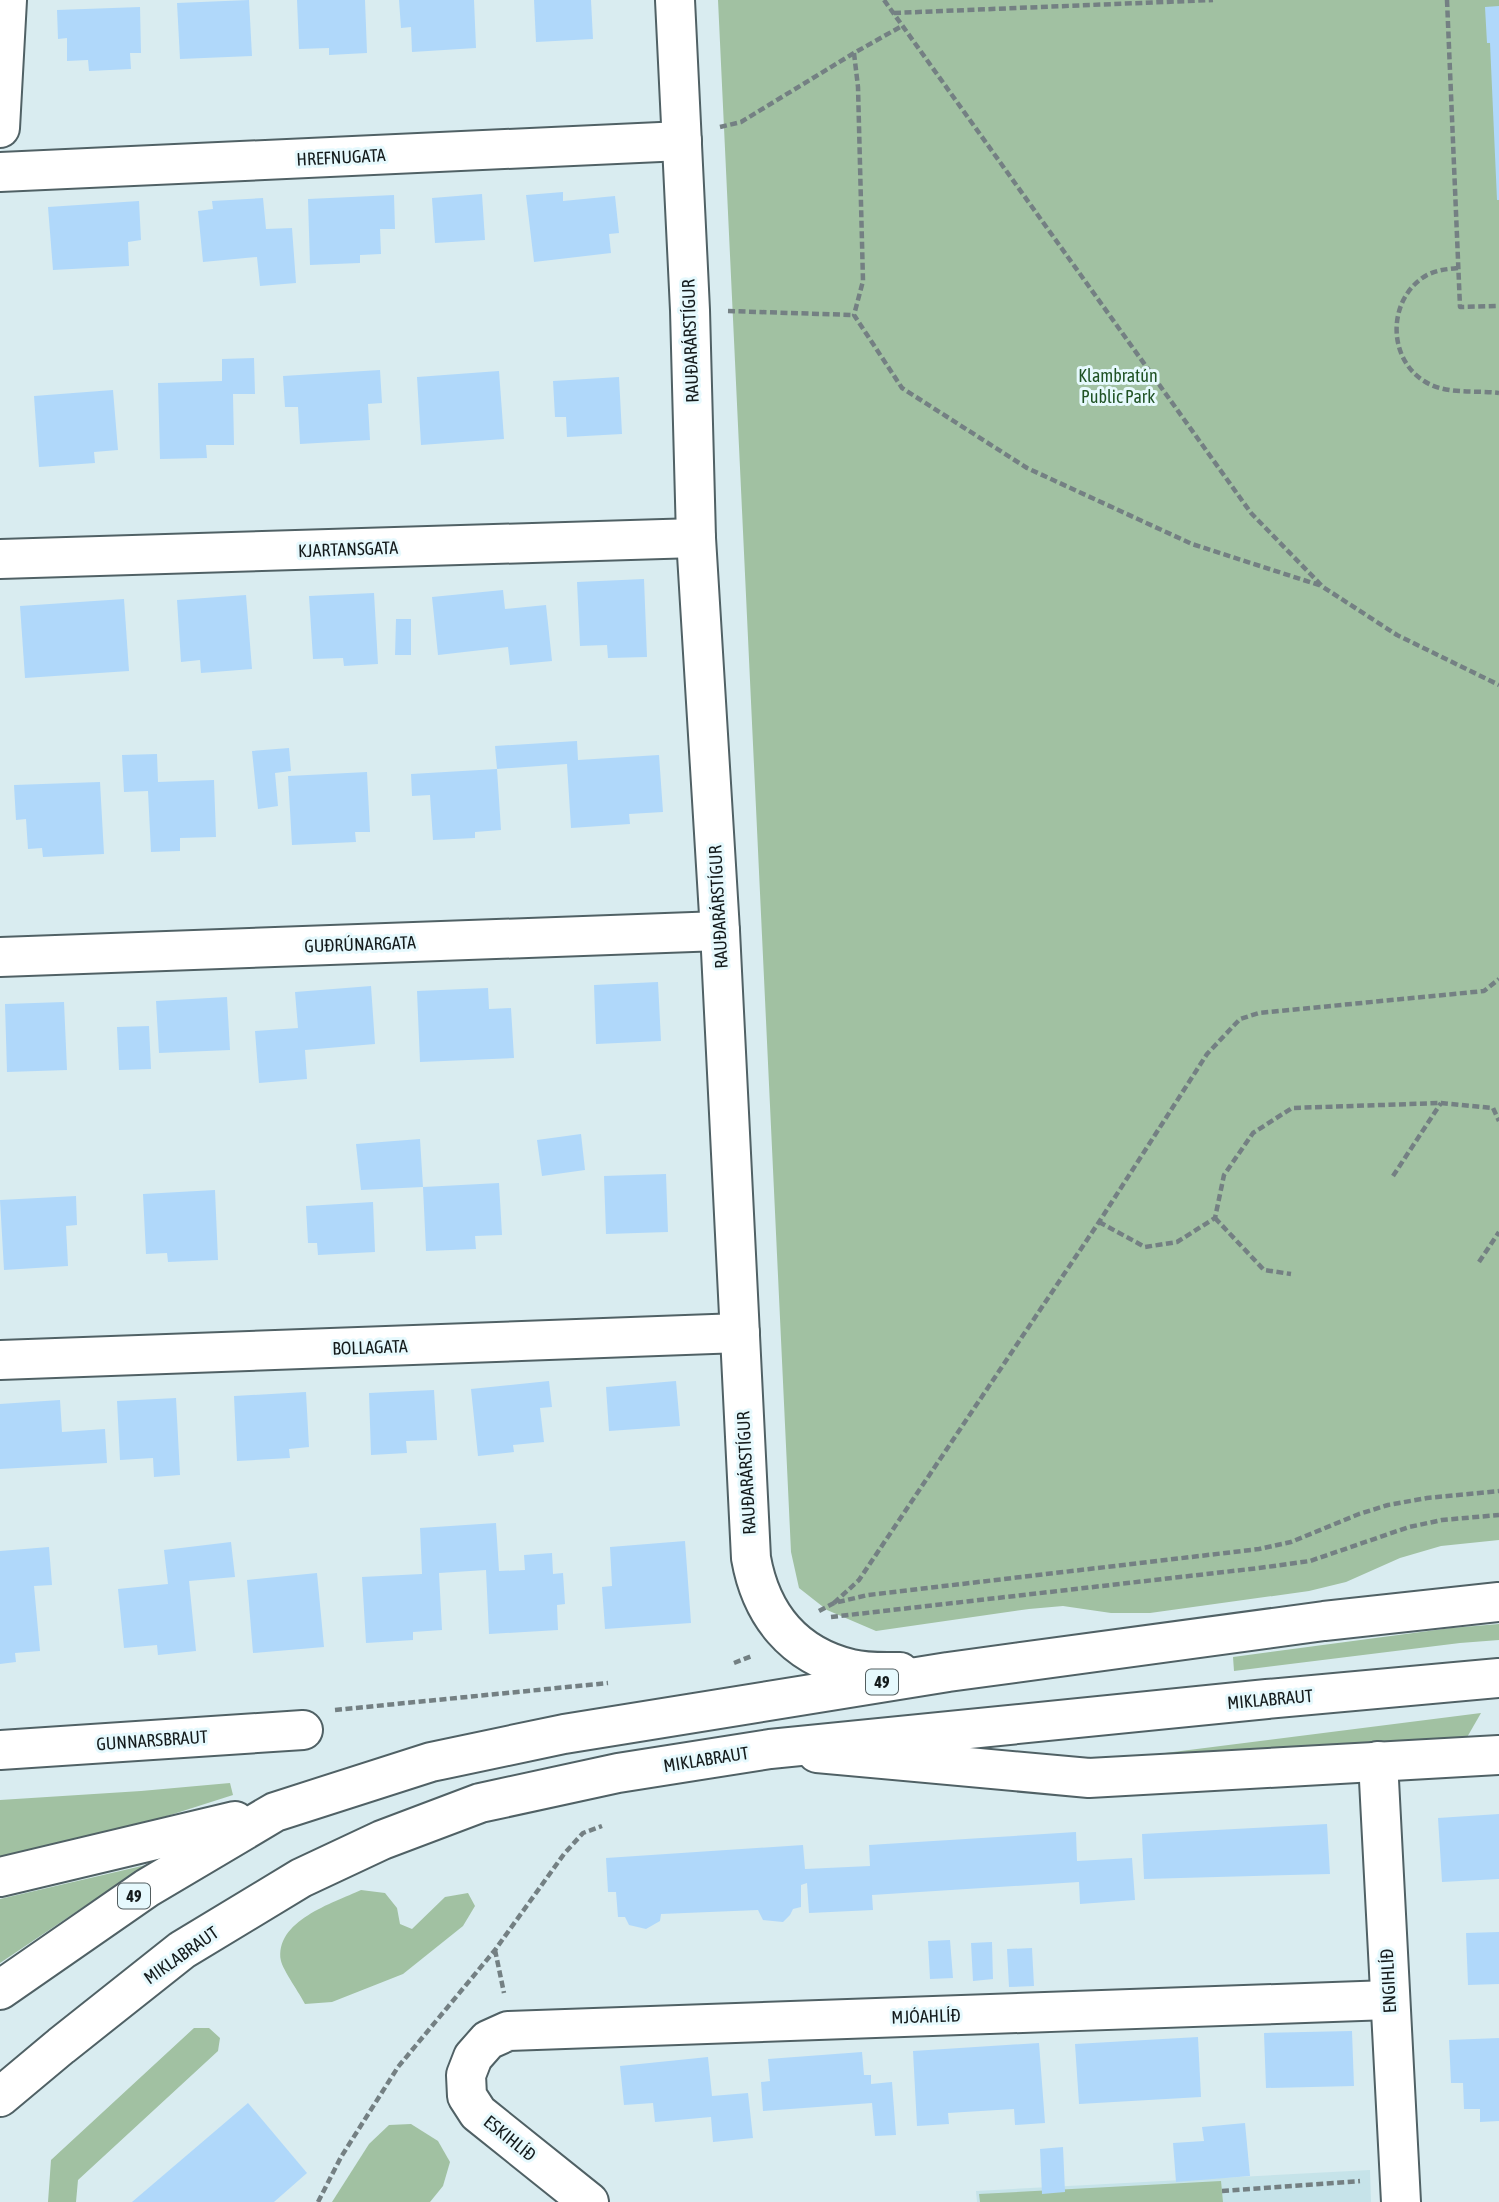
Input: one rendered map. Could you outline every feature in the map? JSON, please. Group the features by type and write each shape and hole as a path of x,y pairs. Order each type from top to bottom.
{"main road":[{"path":"0,128 7,0"},
{"name":"RAUÐARÁRSTÍGUR","path":"675,0 695,135 690,310 696,538 720,931 751,1558 762,1599 786,1634 806,1650 828,1662 852,1669 877,1672 948,1672"},
{"name":"HREFNUGATA","path":"0,172 695,135"},
{"name":"KJARTANSGATA","path":"0,559 696,538"},
{"name":"GUÐRÚNARGATA","path":"0,957 720,931"},
{"name":"BOLLAGATA","path":"0,1360 740,1334"},
{"name":"49","path":"0,1990 146,1888 275,1812 431,1762 564,1734 948,1672 1311,1623 1499,1602"},
{"name":"MIKLABRAUT","path":"0,2097 182,1950 301,1878 382,1840 480,1803 618,1773 769,1749 1499,1678"},
{"name":"GUNNARSBRAUT","path":"0,1750 303,1730"},
{"path":"769,1749 1089,1778 1499,1755"},
{"name":"ENGIHLÍÐ","path":"1378,1761 1400,2192"},
{"path":"0,1877 275,1812"},
{"name":"MJÓAHLÍÐ","path":"507,2013 1389,2000"},
{"name":"ESKIHLÍÐ","path":"507,2013 473,2057 466,2075 467,2096 478,2113 589,2202"}],"path":[{"path":"884,0 1251,513 1323,587 1397,635 1499,685"},
{"path":"893,13 1213,0"},
{"path":"1447,0 1460,307 1499,306"},
{"path":"695,135 741,122 854,52 902,26"},
{"path":"854,52 858,87 863,281 854,315 902,388 1027,468 1192,544 1323,587"},
{"path":"1458,268 1441,270 1426,276 1413,286 1398,314 1396,333 1399,351 1409,368 1423,381 1440,388 1499,393"},
{"path":"726,311 854,315"},
{"path":"723,1666 786,1634 834,1602 859,1580 1099,1222 1207,1054 1240,1019 1259,1013 1484,990 1499,979"},
{"path":"1099,1222 1145,1247 1177,1242 1215,1218 1224,1175 1253,1133 1292,1108 1441,1103 1493,1108 1499,1121"},
{"path":"1393,1176 1441,1103"},
{"path":"1215,1218 1264,1270 1291,1274"},
{"path":"1479,1262 1499,1232"},
{"path":"834,1602 868,1595 1259,1549 1290,1542 1388,1505 1427,1497 1499,1491"},
{"path":"826,1618 1259,1569 1310,1561 1409,1527 1442,1520 1499,1515"},
{"path":"303,1730 328,1711 615,1682"},
{"path":"318,2202 341,2157 386,2083 495,1950 564,1854 583,1833 602,1826"},
{"path":"495,1950 507,2013"},
{"path":"1222,2191 1364,2180 1400,2192"}],"shaded area":[{"path":"1370,2170 1371,2202 977,2202 976,2191"}],"green space":[{"name":"Klambratún Public Park","path":"718,0 1499,0 1499,1540 1441,1546 1400,1558 1346,1582 1309,1591 1150,1613 1111,1613 1063,1606 876,1631 827,1610 799,1588 791,1552"},
{"path":"1499,1624 1499,1640 1234,1671 1233,1657"},
{"path":"1481,1713 1462,1746 1094,1762"},
{"path":"230,1783 233,1795 95,1839 0,1862 0,1800"},
{"path":"146,1865 0,1963 0,1899"},
{"path":"361,1890 385,1893 397,1908 400,1924 412,1929 445,1897 468,1893 475,1906 463,1926 403,1974 332,2002 305,2004 281,1961 281,1947 296,1924 308,1915"},
{"path":"194,2028 209,2028 220,2038 218,2051 78,2180 76,2202 48,2202 51,2160"},
{"path":"411,2124 438,2141 450,2162 443,2186 430,2202 332,2202 369,2144 389,2125"},
{"path":"1221,2181 1223,2202 980,2202 979,2194"}],"building":[{"path":"249,0 252,56 180,59 177,3"},
{"path":"297,0 365,0 367,53 329,55 329,48 299,49"},
{"path":"399,0 474,0 476,48 412,52 411,27 401,28"},
{"path":"534,0 591,0 593,39 536,42"},
{"path":"1499,6 1497,200 1490,43 1487,43 1485,7"},
{"path":"140,7 141,53 130,53 131,69 89,71 88,60 67,61 67,38 58,39 57,10"},
{"path":"563,192 563,201 615,196 619,233 609,234 611,253 534,262 526,195"},
{"path":"482,194 485,240 435,243 432,198"},
{"path":"394,195 395,229 380,229 381,254 360,255 360,263 310,265 308,199"},
{"path":"263,198 266,229 292,228 296,283 260,286 257,257 203,262 198,211 213,209 212,201"},
{"path":"139,201 141,240 128,242 129,266 53,270 48,207"},
{"path":"254,358 255,394 233,394 234,445 206,445 207,458 160,459 158,383 222,381 222,359"},
{"path":"380,370 382,403 368,404 370,440 300,444 298,407 285,407 283,376"},
{"path":"499,371 504,439 421,445 417,377"},
{"path":"619,377 622,434 567,437 566,417 555,417 553,381"},
{"path":"113,390 118,450 94,452 95,463 39,467 34,396"},
{"path":"644,579 647,657 608,658 607,645 580,646 577,582"},
{"path":"503,590 505,609 546,605 552,661 510,665 508,647 438,655 432,597"},
{"path":"374,593 378,664 344,666 343,658 313,659 309,596"},
{"path":"246,595 252,669 201,673 200,660 181,662 177,600"},
{"path":"124,599 129,671 25,678 20,606"},
{"path":"396,619 411,619 411,655 395,655"},
{"path":"577,741 578,760 659,755 663,812 629,814 630,824 571,828 567,764 497,769 495,746"},
{"path":"289,748 291,771 275,773 278,806 258,809 252,751"},
{"path":"157,754 158,782 214,780 216,837 180,838 180,851 151,852 148,791 124,792 122,755"},
{"path":"497,769 501,830 475,832 475,838 433,840 430,795 412,796 411,774"},
{"path":"367,772 370,832 355,832 356,842 292,845 288,776"},
{"path":"100,782 104,854 43,857 42,848 28,849 26,819 16,820 14,785"},
{"path":"658,982 661,1041 596,1044 594,985"},
{"path":"371,986 375,1044 305,1050 307,1079 259,1083 255,1031 298,1028 295,992"},
{"path":"488,988 489,1009 511,1008 514,1058 420,1062 417,991"},
{"path":"227,997 230,1050 159,1053 156,1001"},
{"path":"64,1002 67,1070 7,1072 5,1004"},
{"path":"149,1026 151,1069 119,1070 117,1027"},
{"path":"581,1134 585,1170 542,1176 537,1140"},
{"path":"420,1139 423,1187 361,1190 356,1144"},
{"path":"666,1174 668,1232 606,1234 604,1176"},
{"path":"499,1183 502,1235 475,1236 476,1249 426,1251 423,1187"},
{"path":"215,1190 218,1260 168,1262 167,1253 146,1254 143,1194"},
{"path":"76,1196 77,1225 66,1226 68,1266 4,1270 0,1200"},
{"path":"373,1202 375,1252 318,1255 317,1243 308,1243 306,1206"},
{"path":"549,1381 552,1407 540,1408 544,1442 513,1445 514,1452 478,1456 471,1389"},
{"path":"676,1381 680,1426 609,1431 606,1387"},
{"path":"434,1390 437,1440 406,1441 407,1453 371,1455 369,1393"},
{"path":"306,1392 309,1447 289,1449 290,1458 237,1461 234,1396"},
{"path":"176,1398 180,1475 154,1477 153,1458 120,1460 117,1401"},
{"path":"60,1400 62,1432 105,1429 107,1463 0,1469 0,1404"},
{"path":"496,1523 499,1571 525,1570 524,1555 552,1553 553,1574 563,1573 565,1604 557,1605 558,1630 489,1634 486,1570 439,1573 442,1630 413,1632 413,1640 366,1643 362,1577 422,1574 420,1528"},
{"path":"685,1541 691,1623 605,1629 602,1587 612,1586 610,1547"},
{"path":"231,1542 235,1577 189,1581 196,1651 158,1655 157,1645 124,1648 118,1589 168,1584 164,1550"},
{"path":"49,1547 52,1585 34,1586 40,1651 15,1653 16,1662 0,1664 0,1551"},
{"path":"317,1573 324,1647 253,1653 247,1580"},
{"path":"1499,1814 1499,1879 1442,1882 1438,1818"},
{"path":"1327,1824 1330,1874 1144,1879 1142,1834"},
{"path":"1076,1832 1077,1861 1132,1858 1135,1900 1080,1904 1079,1882 872,1895 873,1910 809,1913 807,1883 801,1885 801,1907 793,1909 783,1922 763,1920 758,1910 661,1914 660,1921 646,1929 629,1925 625,1917 618,1917 616,1892 608,1892 606,1858 803,1845 805,1869 870,1866 869,1845"},
{"path":"1499,1932 1499,1984 1468,1985 1466,1933"},
{"path":"950,1940 953,1978 930,1979 928,1941"},
{"path":"992,1942 993,1979 973,1981 971,1943"},
{"path":"1032,1948 1034,1986 1009,1987 1007,1949"},
{"path":"1352,2031 1354,2086 1266,2088 1264,2033"},
{"path":"1198,2037 1201,2097 1079,2104 1075,2044"},
{"path":"1499,2038 1499,2121 1480,2122 1480,2109 1464,2109 1463,2083 1451,2083 1449,2040"},
{"path":"1039,2043 1045,2123 1015,2125 1014,2109 948,2113 949,2124 917,2126 913,2051"},
{"path":"862,2052 864,2075 871,2075 871,2084 892,2082 896,2135 875,2136 872,2103 763,2111 761,2082 770,2081 768,2059"},
{"path":"708,2057 712,2096 748,2093 753,2138 713,2142 711,2117 655,2122 653,2103 624,2105 620,2066"},
{"path":"248,2103 307,2173 274,2202 132,2202"},
{"path":"1245,2123 1250,2176 1176,2182 1173,2143 1204,2141 1202,2127"},
{"path":"1063,2147 1065,2192 1042,2194 1040,2149"}]}
